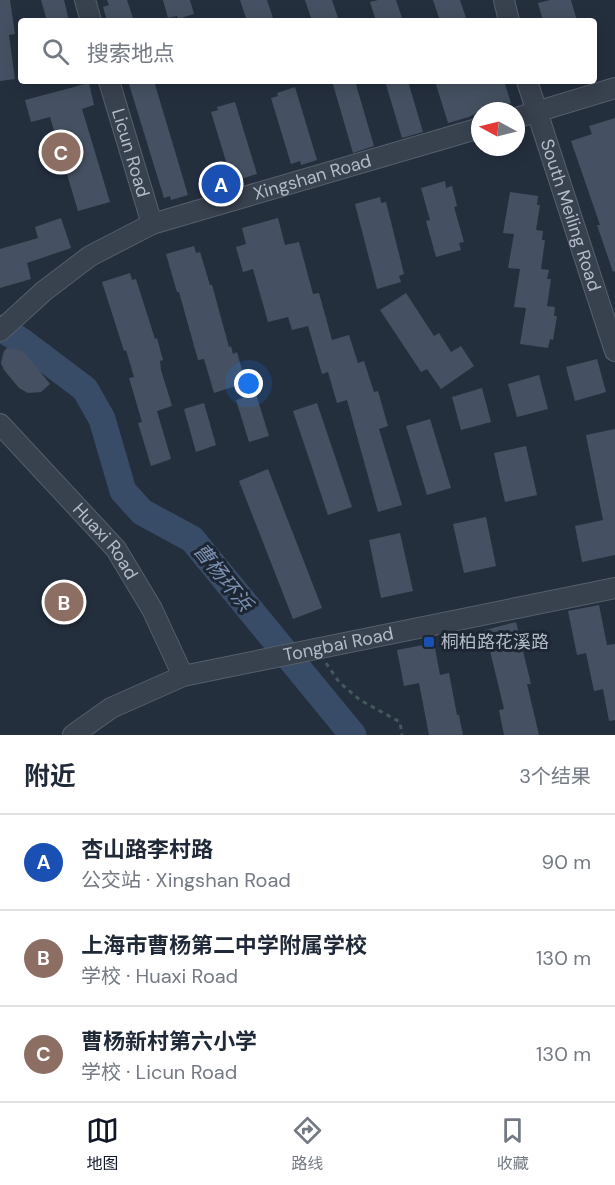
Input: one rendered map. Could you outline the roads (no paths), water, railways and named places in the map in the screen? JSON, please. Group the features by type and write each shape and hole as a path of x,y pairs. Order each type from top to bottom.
{"street":[{"path":"85,0 90,18"},
{"path":"504,0 508,18"},
{"name":"Licun Road","path":"110,84 152,224"},
{"name":"South Meiling Road","path":"527,84 615,351"},
{"path":"525,115 615,88"},
{"name":"Xingshan Road","path":"7,324 44,291 90,256 152,224 471,131"},
{"name":"Huaxi Road","path":"0,424 116,549 152,609 183,676"},
{"name":"Tongbai Road","path":"73,735 111,708 183,676 615,588"}],"waterway":[{"name":"曹杨环浜","path":"0,328 20,340 85,389 102,419 123,491 142,512 192,539 353,735"}],"place":[{"name":"曹杨新村第六小学","path":"61,152"},
{"name":"杏山路李村路","path":"221,184"},
{"name":"上海市曹杨第二中学附属学校","path":"64,602"},
{"name":"桐柏路花溪路","path":"429,642"}]}
